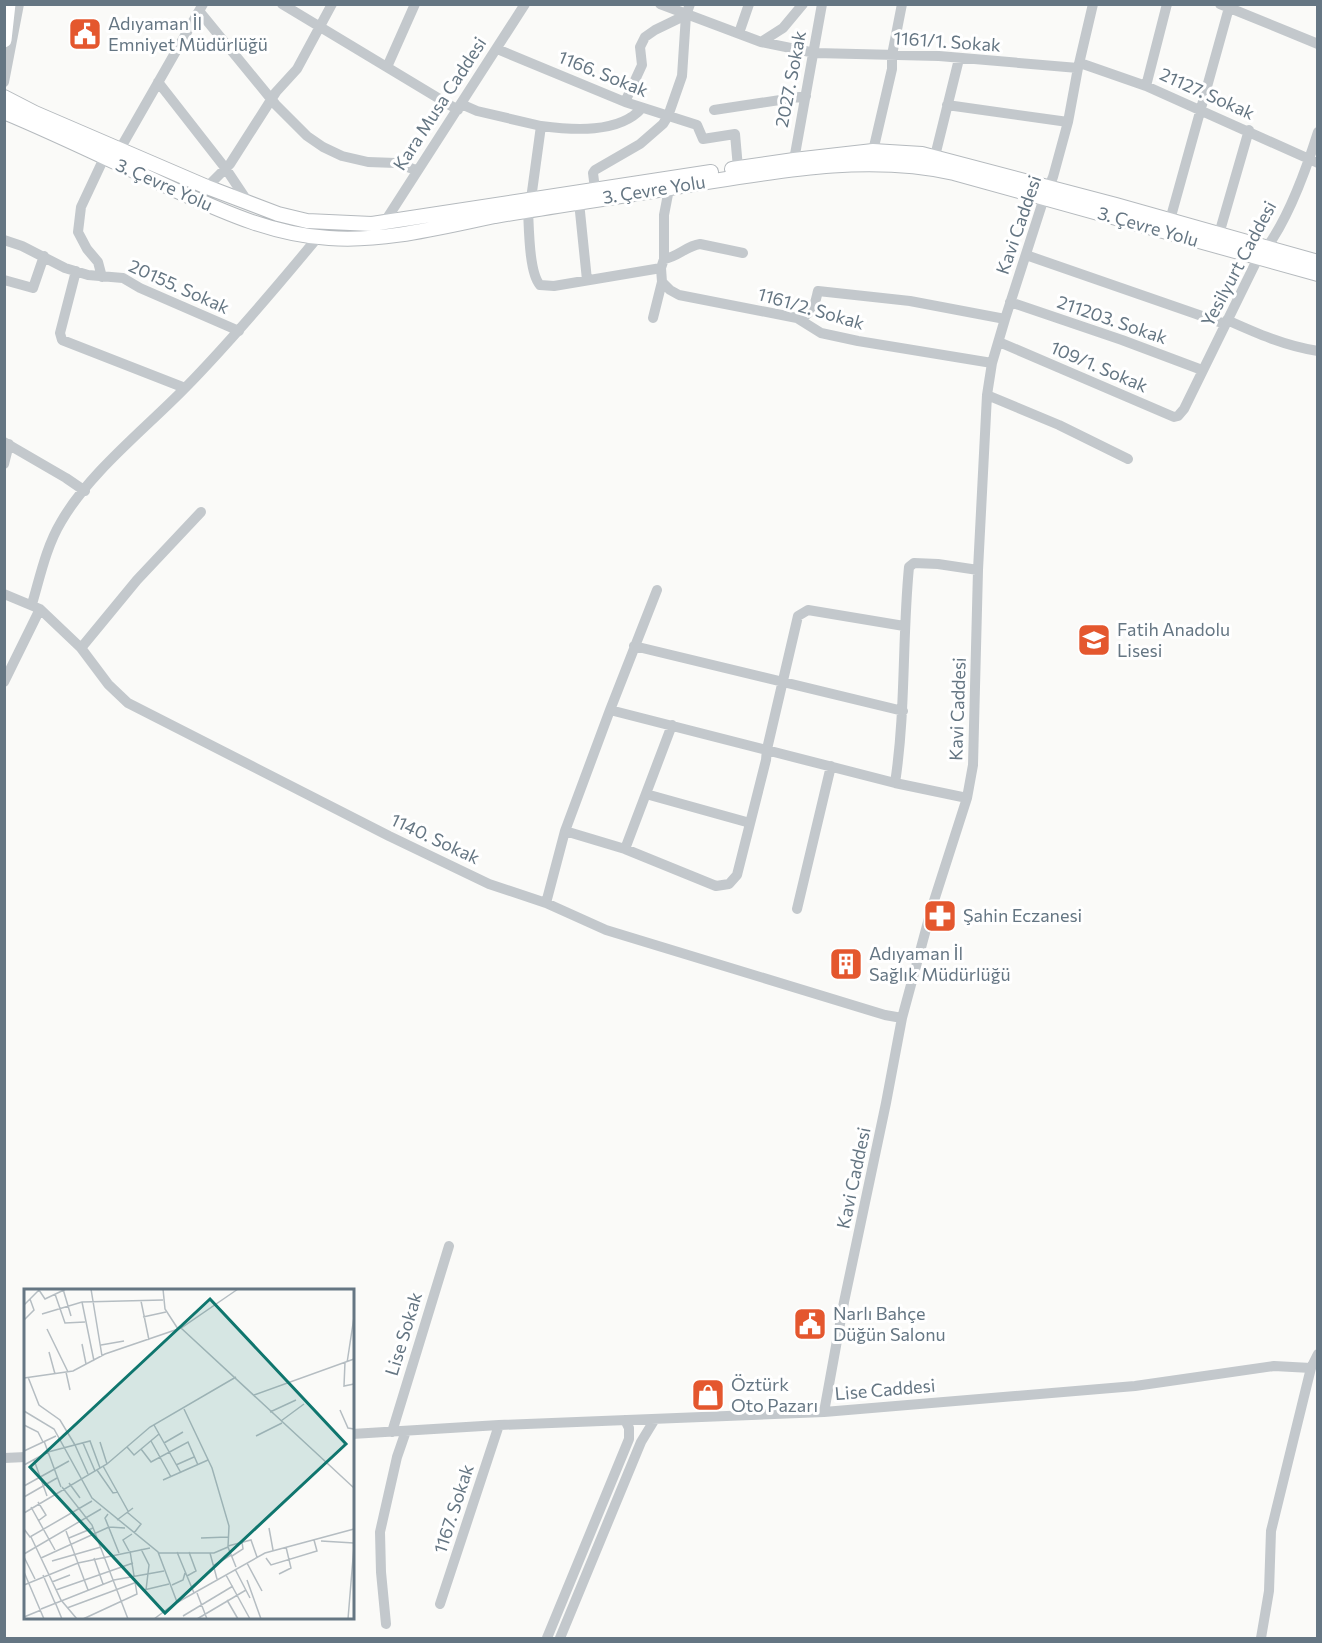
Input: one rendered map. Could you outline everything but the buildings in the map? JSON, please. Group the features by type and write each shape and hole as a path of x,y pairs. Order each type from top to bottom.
{"highway":[{"path":"4,40 8,4"}],"main road":[{"name":"3. Çevre Yolu","path":"4,98 35,113 121,146 207,187 291,218 307,220 349,224 384,223 529,205 579,202 794,170 888,163 926,167 1170,220 1219,234 1262,254 1317,262"},
{"name":"3. Çevre Yolu","path":"4,112 104,158 261,225 318,237 346,239 381,237 595,189 873,151 935,156 1046,193 1262,254 1317,274"}],"street":[{"path":"4,82 19,4"},
{"path":"282,4 459,107 541,126 572,130 619,124 642,108"},
{"path":"207,187 226,169 270,98 297,69 332,4"},
{"path":"387,67 415,4"},
{"name":"Kara Musa Caddesi","path":"384,223 525,4"},
{"name":"1161/1. Sokak","path":"660,4 688,10 761,42 815,53 959,58 1079,66"},
{"path":"739,33 749,4"},
{"path":"761,42 783,28 803,4"},
{"name":"2027. Sokak","path":"794,160 822,4"},
{"path":"873,151 892,69 892,55 902,4"},
{"name":"Kavi Caddesi","path":"824,1412 902,1018 932,907 967,798 975,748 978,570 987,394 992,363 1068,122 1093,4"},
{"path":"1146,86 1167,4"},
{"path":"1170,220 1227,6 1317,44"},
{"path":"121,146 201,8 270,98 307,136 342,156 368,162 396,163 416,170"},
{"path":"625,102 642,65 640,47 645,37 688,10"},
{"path":"595,189 593,173 595,170 640,144 663,124 668,116 682,76 688,10"},
{"name":"1166. Sokak","path":"497,49 625,102 698,124 703,139 735,134 738,168"},
{"path":"935,156 959,58"},
{"name":"21127. Sokak","path":"1079,66 1146,86 1249,130 1314,161"},
{"path":"158,82 226,169 248,202"},
{"path":"714,110 806,96"},
{"path":"947,105 1068,122"},
{"path":"541,126 529,205 536,280 540,285 554,286 662,264 693,245 700,244 743,253"},
{"path":"1219,234 1249,130"},
{"name":"Yesilyurt Caddesi","path":"1184,409 1226,322 1314,161 1317,132"},
{"path":"102,277 98,262 87,249 78,232 81,207 104,158"},
{"path":"653,318 662,282 664,215 669,189"},
{"path":"579,202 587,280"},
{"path":"4,682 36,607 47,554 59,525 101,471 239,331 318,237"},
{"name":"20155. Sokak","path":"4,240 44,256 65,268 102,277 123,278 239,331"},
{"path":"1026,255 1265,337 1317,351"},
{"path":"4,280 33,288 44,256"},
{"path":"76,271 60,333 62,340 185,388"},
{"name":"1161/2. Sokak","path":"662,282 670,291 679,295 797,318 821,333 992,363"},
{"path":"797,318 806,316 813,309 818,291 910,301 1005,319"},
{"name":"211203. Sokak","path":"1010,302 1202,370"},
{"name":"109/1. Sokak","path":"999,342 1174,417 1184,409"},
{"path":"987,394 1059,425 1128,459"},
{"path":"4,464 7,443 85,491"},
{"path":"81,648 137,580 201,512"},
{"path":"895,783 903,711 904,626 909,567 914,563 938,564 978,570"},
{"path":"546,903 565,831 657,590"},
{"name":"1140. Sokak","path":"4,594 36,607 81,648 108,684 128,703 389,836 489,884 546,903 606,930 672,952 874,1012 902,1018"},
{"path":"565,831 624,849 716,886 726,886 737,876 766,760 796,620 808,610 904,626"},
{"path":"634,646 903,711"},
{"path":"610,710 895,783 967,798"},
{"path":"624,849 672,725"},
{"path":"797,909 831,766"},
{"path":"646,794 750,823"},
{"name":"Lise Sokak","path":"392,1432 449,1246"},
{"path":"1261,1638 1269,1591 1271,1531 1311,1368 1317,1354"},
{"name":"Lise Caddesi","path":"354,1434 499,1425 824,1412 1135,1386 1274,1366 1311,1368"},
{"path":"560,1638 641,1442 655,1419"},
{"path":"548,1638 629,1439 629,1428 625,1420"},
{"name":"1167. Sokak","path":"440,1604 499,1425"},
{"path":"386,1623 380,1532 397,1457 406,1431"},
{"path":"4,1458 24,1457"}],"place":[{"name":"Adıyaman İl Emniyet Müdürlüğü","path":"85,34"},
{"name":"Fatih Anadolu Lisesi","path":"1094,640"},
{"name":"Şahin Eczanesi","path":"940,916"},
{"name":"Adıyaman İl Sağlık Müdürlüğü","path":"846,964"},
{"name":"Narlı Bahçe Düğün Salonu","path":"810,1324"},
{"name":"Öztürk Oto Pazarı","path":"708,1395"}]}
